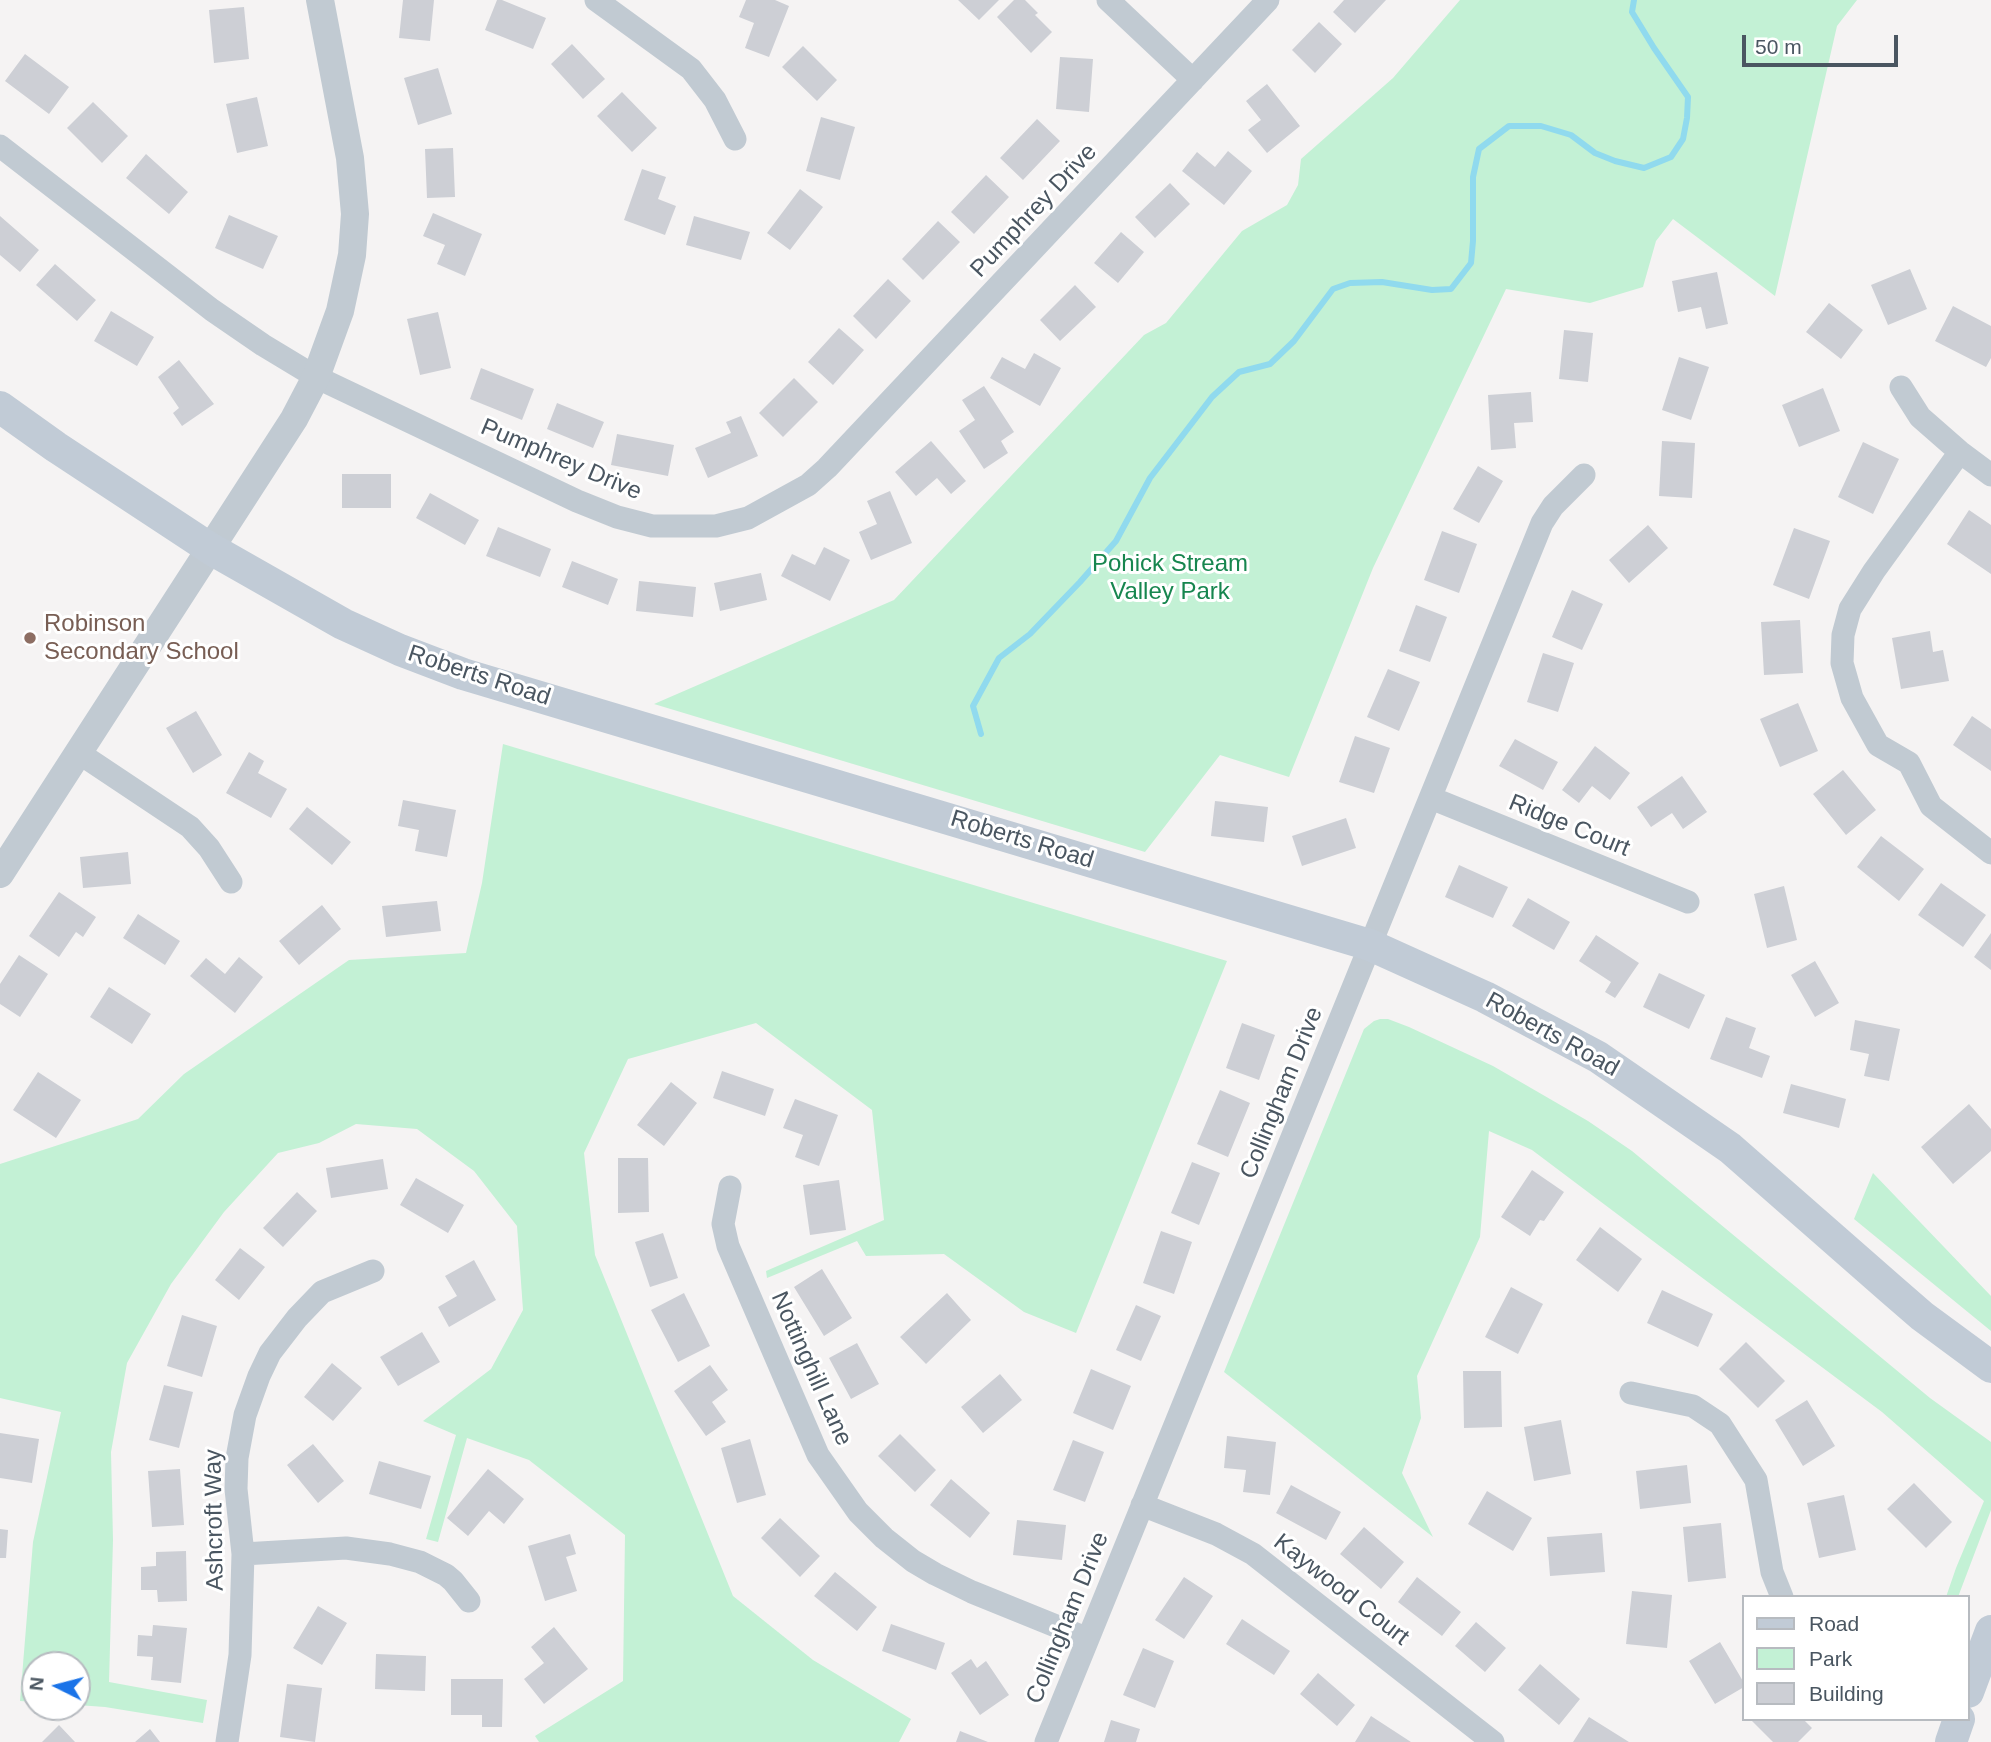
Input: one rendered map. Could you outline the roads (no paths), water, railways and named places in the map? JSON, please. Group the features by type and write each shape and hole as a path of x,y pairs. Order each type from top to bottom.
{"main road":[{"name":"Roberts Road","path":"0,407 211,549 343,624 400,650 463,674 1370,944 1485,997 1598,1057 1730,1148 1922,1316 1991,1367"},
{"path":"1970,1687 1991,1631"},
{"path":"1951,1742 1958,1721"}],"street":[{"path":"0,874 294,419 316,377 340,311 352,255 355,214 350,158 320,0"},
{"path":"596,0 691,69 715,100 735,139"},
{"path":"1108,0 1193,80"},
{"name":"Pumphrey Drive","path":"0,145 212,310 316,377 617,517 652,526 716,526 748,518 808,485 827,468 1268,0"},
{"path":"1901,387 1920,417 1991,475"},
{"path":"1961,452 1874,571 1850,609 1843,635 1842,663 1852,698 1878,745 1909,762 1931,806 1991,853"},
{"name":"Collingham Drive","path":"1046,1742 1542,523 1553,506 1584,474"},
{"path":"79,753 190,827 209,848 231,882"},
{"name":"Ridge Court","path":"1431,798 1688,902"},
{"name":"Nottinghill Lane","path":"730,1186 723,1224 728,1246 818,1455 858,1512 884,1538 935,1574 1088,1639"},
{"name":"Ashcroft Way","path":"227,1742 240,1655 243,1554 236,1489 237,1458 245,1415 270,1353 313,1299 322,1292 373,1270"},
{"path":"1631,1393 1693,1406 1720,1424 1756,1480 1772,1572 1781,1595"},
{"name":"Kaywood Court","path":"1142,1505 1216,1534 1253,1554 1493,1742"},
{"path":"243,1554 346,1548 390,1554 420,1562 446,1575 469,1601"}],"waterway":[{"path":"981,734 973,706 999,658 1030,634 1116,541 1150,478 1212,397 1239,372 1270,364 1294,341 1333,289 1350,283 1382,282 1432,290 1451,289 1471,263 1473,177 1479,149 1509,126 1541,126 1571,135 1595,153 1644,168 1671,157 1683,139 1688,97 1632,12 1634,0"}],"place":[{"name":"Robinson Secondary School","path":"30,638"}],"park label":[{"name":"Pohick Stream Valley Park","path":"1170,578"}]}
